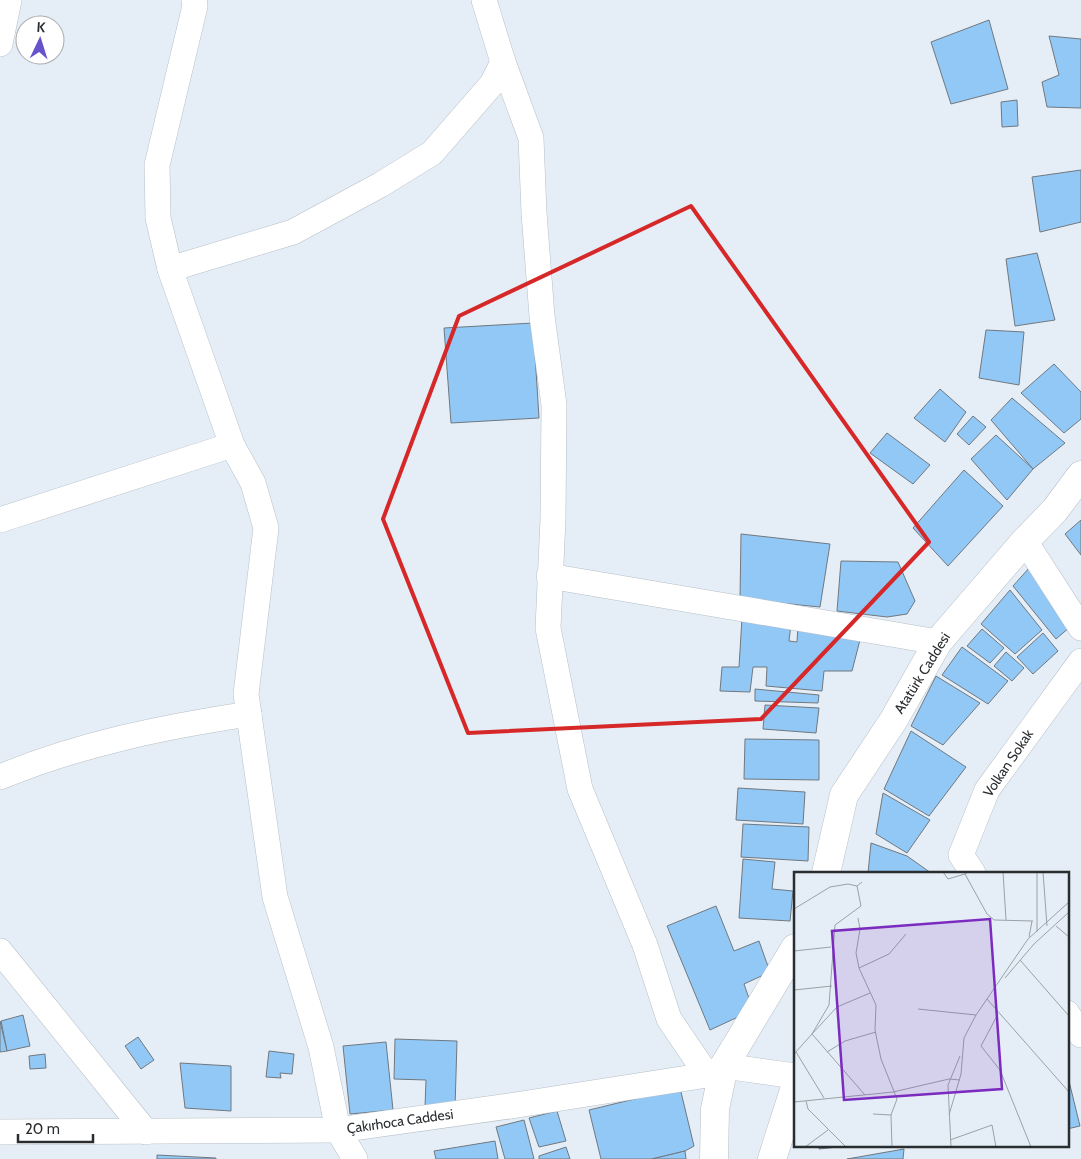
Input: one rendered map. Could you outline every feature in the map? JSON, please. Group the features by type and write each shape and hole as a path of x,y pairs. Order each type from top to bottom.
{"main road":[{"name":"Atatürk Caddesi","path":"826,872 844,795 893,721 938,642 1025,541 1055,510 1081,476"},
{"path":"1055,510 1081,483"},
{"path":"714,1159 716,1070 794,950"},
{"path":"772,1159 794,1089"}],"street":[{"path":"0,44 9,0"},
{"path":"194,0 195,6 157,166 158,218 170,269 232,444 252,484 266,528 246,694 275,897 321,1048 338,1130 355,1159"},
{"path":"484,0 503,62 531,138 534,213 542,316 554,405 553,519 548,628 580,789 645,944 669,1019 716,1070"},
{"path":"170,269 293,232 380,185 432,152 492,84 503,62"},
{"path":"0,520 232,444"},
{"path":"1025,541 1081,628"},
{"path":"549,576 938,642"},
{"name":"Volkan Sokak","path":"972,872 961,855 987,790 1081,661"},
{"path":"0,777 79,748 184,724 249,714"},
{"path":"0,951 146,1132"},
{"path":"1068,1015 1081,1035"},
{"name":"Çakırhoca Caddesi","path":"0,1132 338,1130 510,1106 716,1070 794,1076"}],"highlighted area":[{"path":"691,206 929,542 761,719 468,733 383,519 459,316"}],"building":[{"path":"989,20 1008,89 951,104 931,42"},
{"path":"1049,36 1081,39 1081,108 1047,107 1042,82 1059,75"},
{"path":"1017,100 1018,126 1002,127 1001,102"},
{"path":"1081,170 1081,222 1040,232 1032,177"},
{"path":"1037,253 1055,320 1015,326 1006,259"},
{"path":"533,323 539,418 451,423 444,328"},
{"path":"986,330 1024,332 1019,385 979,378"},
{"path":"1054,364 1081,392 1081,419 1064,433 1021,393"},
{"path":"940,389 966,412 945,442 914,418"},
{"path":"1012,398 1065,443 1033,469 991,420"},
{"path":"973,416 986,427 969,445 957,434"},
{"path":"887,433 930,465 913,484 870,453"},
{"path":"996,435 1033,469 1007,500 971,459"},
{"path":"964,470 1003,506 948,566 913,528"},
{"path":"1081,520 1081,555 1065,534"},
{"path":"741,534 830,544 820,607 740,599"},
{"path":"841,561 898,562 915,601 907,614 887,617 837,611"},
{"path":"1030,567 1070,627 1056,639 1013,586"},
{"path":"1010,590 1042,630 1015,654 981,624"},
{"path":"742,618 791,624 789,641 797,642 798,626 861,636 852,671 824,671 822,691 766,686 767,667 753,667 750,692 720,691 722,667 739,667"},
{"path":"982,629 1004,648 990,663 967,646"},
{"path":"1043,633 1058,651 1033,674 1017,657"},
{"path":"962,647 1008,681 988,704 942,675"},
{"path":"1006,652 1024,668 1012,681 994,666"},
{"path":"936,676 980,703 943,745 911,726"},
{"path":"755,689 819,695 818,703 755,701"},
{"path":"765,705 819,708 816,733 763,729"},
{"path":"911,731 966,767 929,816 884,789"},
{"path":"745,739 819,740 819,780 744,779"},
{"path":"738,788 805,792 803,824 736,820"},
{"path":"883,793 930,820 907,853 876,834"},
{"path":"743,824 809,827 808,861 741,857"},
{"path":"871,843 907,856 930,872 868,872"},
{"path":"743,859 775,862 772,889 793,891 790,921 739,918"},
{"path":"716,906 734,951 759,941 770,972 744,984 753,1010 710,1030 667,926"},
{"path":"23,1015 30,1046 7,1051 1,1021"},
{"path":"0,1021 7,1051 0,1052"},
{"path":"138,1037 154,1060 141,1069 125,1046"},
{"path":"395,1039 457,1041 455,1108 425,1107 426,1080 394,1079"},
{"path":"386,1042 393,1110 350,1114 343,1046"},
{"path":"269,1051 294,1054 292,1074 280,1073 281,1078 266,1077"},
{"path":"45,1054 46,1068 30,1069 29,1056"},
{"path":"180,1063 231,1066 231,1111 185,1108"},
{"path":"1068,1077 1080,1126 1068,1129"},
{"path":"680,1088 694,1146 685,1151 652,1159 601,1159 589,1110"},
{"path":"557,1111 566,1141 539,1147 529,1118"},
{"path":"524,1120 534,1159 505,1159 496,1127"},
{"path":"495,1141 498,1159 436,1159 434,1151"},
{"path":"819,1146 848,1146 819,1149"},
{"path":"566,1147 570,1159 539,1159 539,1156"},
{"path":"904,1149 903,1159 847,1159"},
{"path":"685,1151 686,1159 652,1159"},
{"path":"157,1155 216,1158 216,1159 157,1159"}]}
